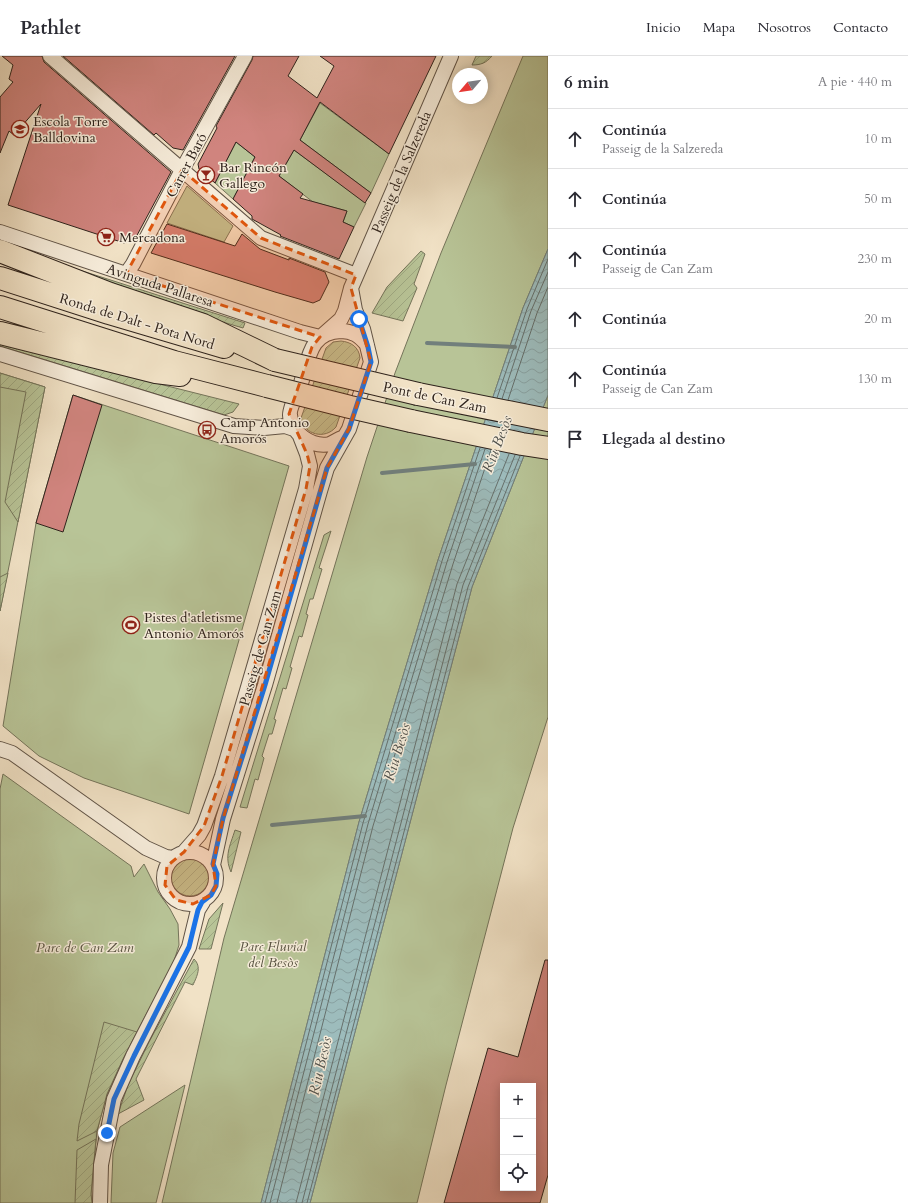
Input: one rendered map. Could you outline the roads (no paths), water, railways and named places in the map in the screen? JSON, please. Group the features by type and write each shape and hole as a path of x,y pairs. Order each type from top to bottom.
{"highway":[{"path":"0,251 110,294 203,325 275,360"},
{"name":"Ronda de Dalt - Pota Nord","path":"0,278 192,338 275,360"},
{"name":"Ronda de Dalt - Pota Nord","path":"0,307 174,362 266,386"},
{"path":"0,333 156,372 266,386"},
{"name":"Pont de Can Zam","path":"275,360 431,397 548,420"},
{"name":"Pont de Can Zam","path":"266,386 356,409 522,444 548,448"},
{"path":"522,444 548,452"}],"street":[{"path":"50,56 261,238 356,275"},
{"name":"Carrer Baró","path":"126,274 133,264 182,170 245,56"},
{"name":"Passeig de la Salzereda","path":"322,336 341,319 345,312 350,288 451,56"},
{"name":"Avinguda Pallaresa","path":"0,232 300,332 322,336 335,332 352,332 357,335 368,347"},
{"path":"350,288 355,310 363,329 368,347"},
{"name":"Passeig de Can Zam","path":"174,859 199,835 204,826 222,776 306,489 310,466 308,454 290,414 312,348 322,336"},
{"name":"Passeig de Can Zam","path":"213,864 223,818 265,685 327,468 349,429 371,362 368,347"},
{"path":"0,354 234,426 264,428 285,426 311,442 324,444 330,444 344,437"},
{"path":"0,749 12,754 146,848 174,859 199,853 213,864 217,874 216,886 211,895 202,902 193,904 185,904 172,897 165,885 174,859"},
{"path":"100,1203 101,1165 114,1099 189,947 198,910 202,902"}],"water":[{"name":"Riu Besòs","path":"548,249 548,395 472,587 310,1203 261,1203 359,822 438,560 523,308"}],"waterway":[{"path":"427,343 515,347"},
{"name":"Riu Besòs","path":"382,473 475,464"},
{"path":"272,825 365,816"}],"place":[{"name":"Escola Torre Balldovina","path":"20,129"},
{"name":"Bar Rincón Gallego","path":"206,175"},
{"name":"Mercadona","path":"106,237"},
{"name":"Camp Antonio Amorós","path":"207,430"},
{"name":"Pistes d'atletisme Antonio Amorós","path":"131,625"}],"park label":[{"name":"Parc de Can Zam","path":"85,947"},
{"name":"Parc Fluvial del Besòs","path":"273,954"}]}
